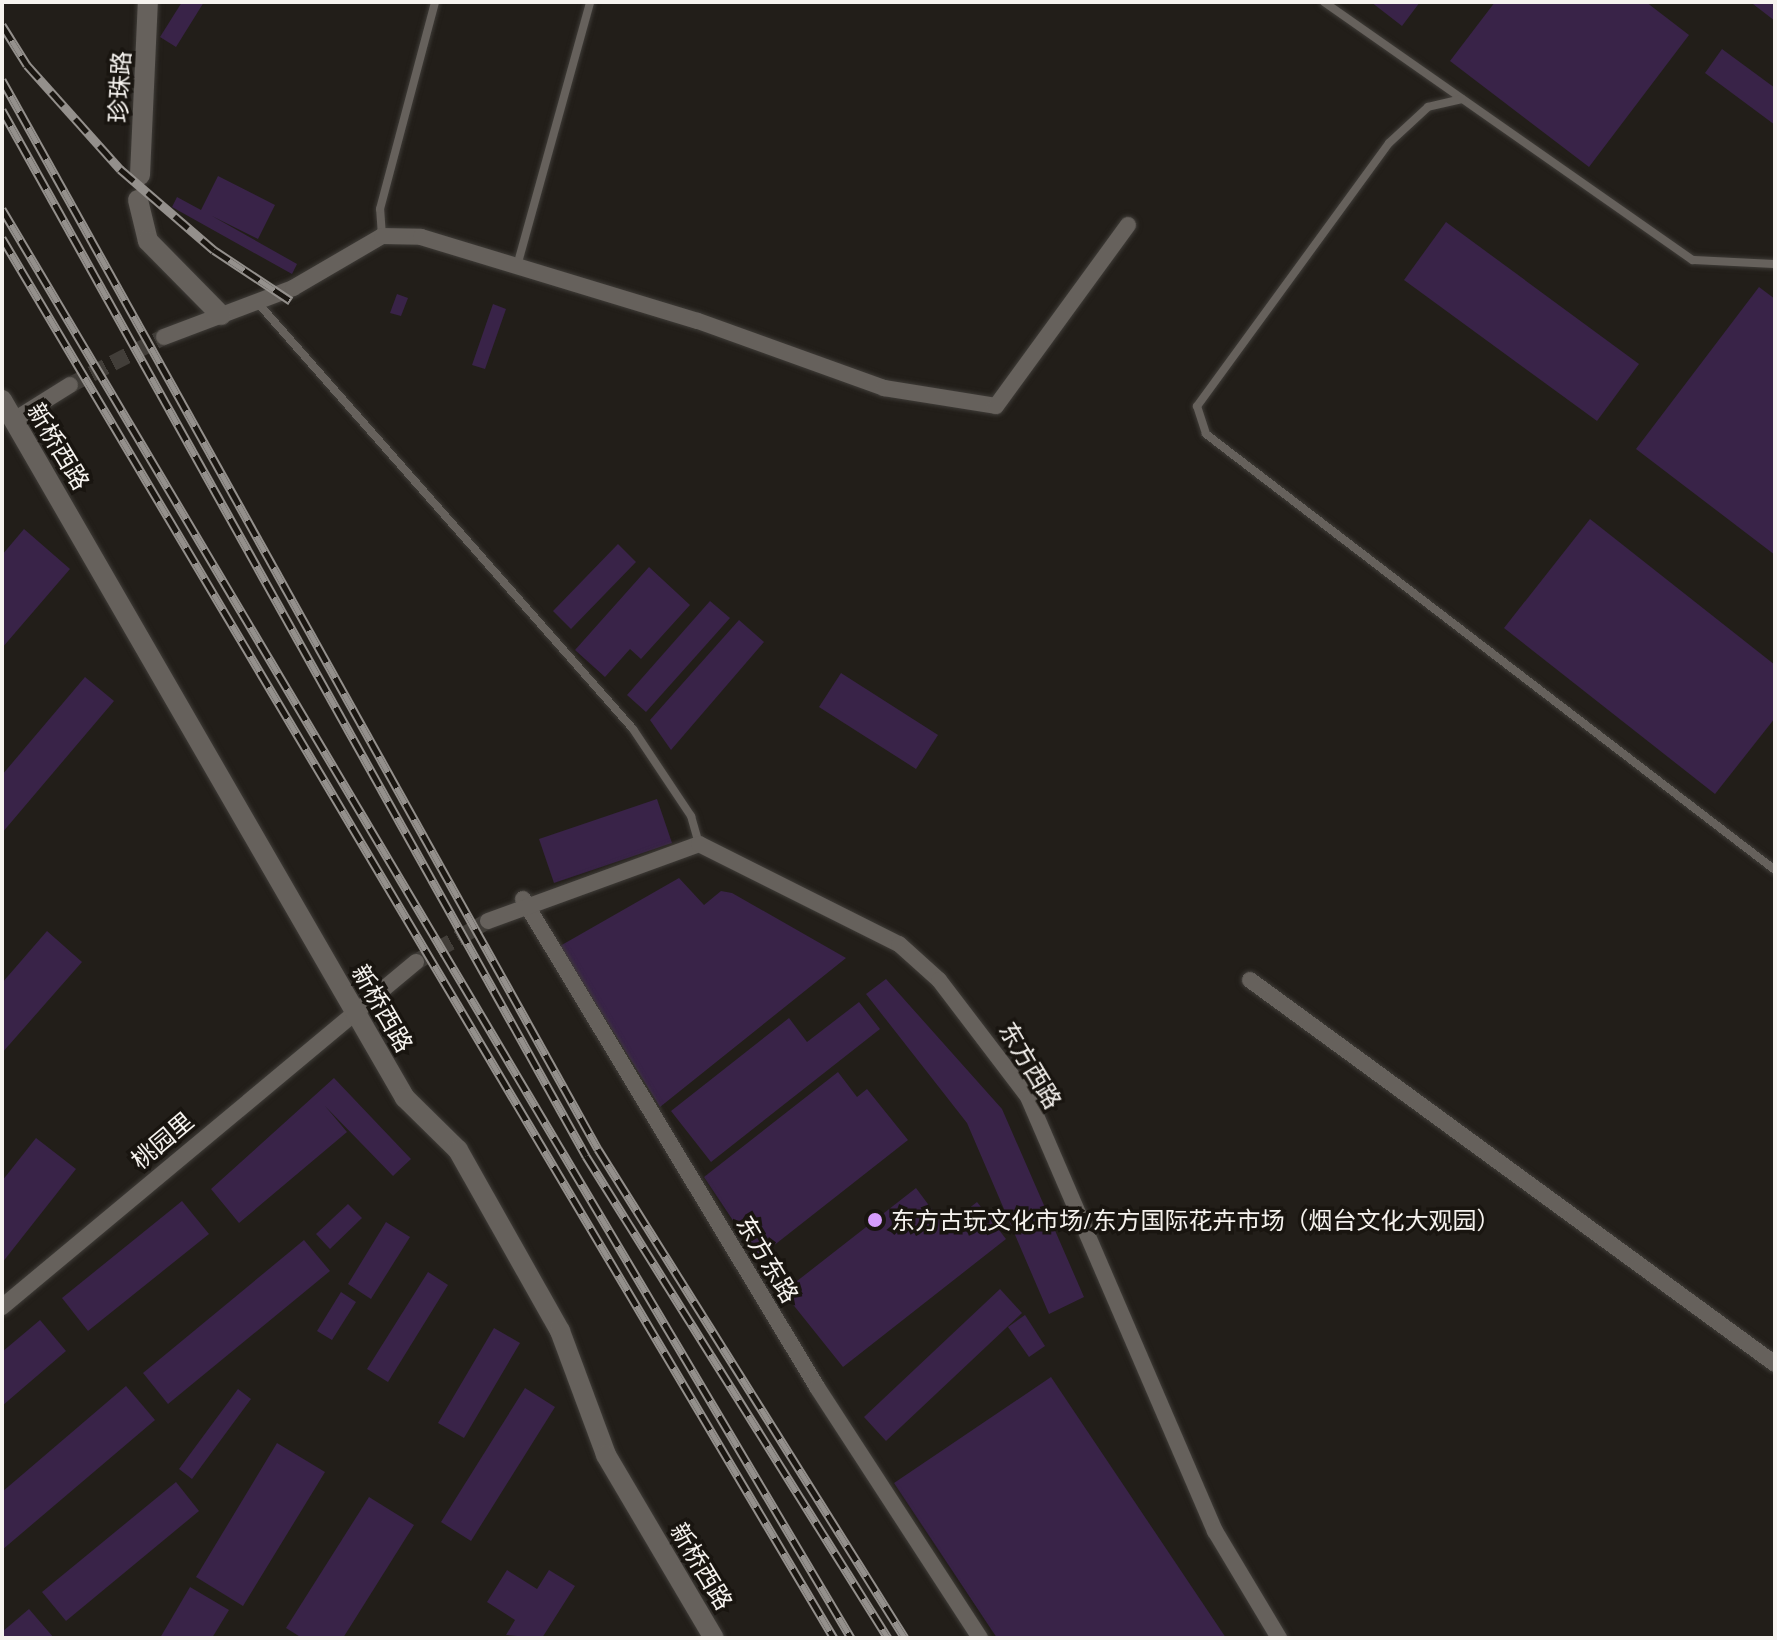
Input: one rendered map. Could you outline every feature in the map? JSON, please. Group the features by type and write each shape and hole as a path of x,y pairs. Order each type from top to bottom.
{"street":[{"name":"珍珠路","path":"140,175 148,2"},
{"path":"138,200 148,241 221,315"},
{"path":"164,337 312,279 382,236 421,237 884,388 996,406 1128,225"},
{"path":"14,420 70,385"},
{"name":"新桥西路","path":"2,400 405,1098 466,1164 560,1331 606,1455 714,1638"},
{"path":"488,921 526,903 699,844"},
{"name":"东方西路","path":"699,844 899,944 989,1038 1028,1097 1215,1531 1279,1638"},
{"name":"东方东路","path":"526,903 809,1374 980,1638"},
{"path":"354,1010 416,962"},
{"path":"1250,980 1775,1364"},
{"name":"桃园里","path":"2,1307 354,1010"}],"lane":[{"path":"382,236 380,209 435,2"},
{"path":"517,266 590,2"},
{"path":"1324,2 1693,260 1775,264"},
{"path":"1462,99 1428,107 1389,143 1197,406 1206,434 1775,870"},
{"path":"257,301 633,729 691,816 699,844"}],"building":[{"path":"182,2 204,2 176,47 160,37"},
{"path":"1371,2 1420,2 1402,26"},
{"path":"1495,2 1646,2 1689,35 1589,167 1450,61"},
{"path":"1775,2 1775,21 1753,4"},
{"path":"1722,49 1775,88 1775,125 1705,73"},
{"path":"218,176 275,205 258,239 212,216 297,264 292,274 172,207 177,197 201,210"},
{"path":"1446,222 1639,364 1597,421 1404,280"},
{"path":"1759,287 1775,299 1775,555 1636,449"},
{"path":"397,294 408,298 401,316 390,313"},
{"path":"493,304 506,309 485,369 472,365"},
{"path":"1590,519 1775,665 1775,718 1715,794 1504,628"},
{"path":"24,529 70,569 2,648 2,555"},
{"path":"618,544 636,562 571,629 553,611"},
{"path":"649,567 690,605 641,659 630,649 605,677 575,650"},
{"path":"710,601 730,618 646,712 627,695"},
{"path":"739,620 764,642 671,750 650,720"},
{"path":"841,673 938,735 916,769 819,707"},
{"path":"85,677 114,701 2,833 2,775"},
{"path":"657,799 672,843 554,883 539,839"},
{"path":"679,878 704,905 721,891 732,893 846,958 660,1107 560,946"},
{"path":"47,931 82,962 2,1053 2,983"},
{"path":"886,979 1002,1109 1084,1297 1049,1314 967,1123 866,994"},
{"path":"859,1002 880,1029 711,1162 671,1111 789,1018 807,1042"},
{"path":"838,1072 857,1097 867,1089 908,1140 758,1258 704,1177"},
{"path":"334,1078 411,1159 393,1176 325,1106 347,1132 239,1223 211,1189"},
{"path":"36,1138 76,1169 2,1263 2,1181"},
{"path":"916,1188 945,1227 977,1202 1006,1239 843,1367 783,1292"},
{"path":"182,1201 209,1234 88,1331 62,1298"},
{"path":"348,1204 362,1218 330,1249 316,1234"},
{"path":"386,1222 410,1237 371,1299 348,1284"},
{"path":"304,1240 330,1271 168,1404 143,1373"},
{"path":"428,1272 448,1285 388,1382 367,1369"},
{"path":"1000,1289 1022,1313 886,1441 864,1417"},
{"path":"341,1292 356,1302 332,1340 317,1331"},
{"path":"1025,1315 1045,1346 1029,1357 1008,1327"},
{"path":"40,1320 66,1351 2,1406 2,1352"},
{"path":"494,1328 520,1343 464,1438 438,1423"},
{"path":"1051,1377 1226,1638 997,1638 894,1483"},
{"path":"126,1386 155,1420 2,1550 2,1492"},
{"path":"525,1388 555,1407 471,1541 441,1522"},
{"path":"238,1389 251,1399 192,1479 179,1469"},
{"path":"277,1443 325,1472 243,1606 196,1577"},
{"path":"176,1482 199,1511 66,1621 42,1592"},
{"path":"369,1497 414,1525 343,1638 302,1638 286,1628"},
{"path":"507,1570 537,1589 549,1570 575,1586 542,1638 506,1635 515,1620 487,1602"},
{"path":"190,1587 229,1610 212,1638 160,1638"},
{"path":"29,1609 54,1638 2,1638 2,1632"}],"tunnel":[{"path":"70,385 164,337"},
{"path":"416,962 488,921"}],"railway":[{"path":"2,25 27,65 120,169 214,250 291,301"},
{"path":"2,80 598,1149 905,1638"},
{"path":"2,110 586,1156 888,1638"},
{"path":"2,209 851,1638"},
{"path":"2,238 834,1638"}],"place":[{"name":"东方古玩文化市场/东方国际花卉市场（烟台文化大观园）","path":"875,1220"}]}
